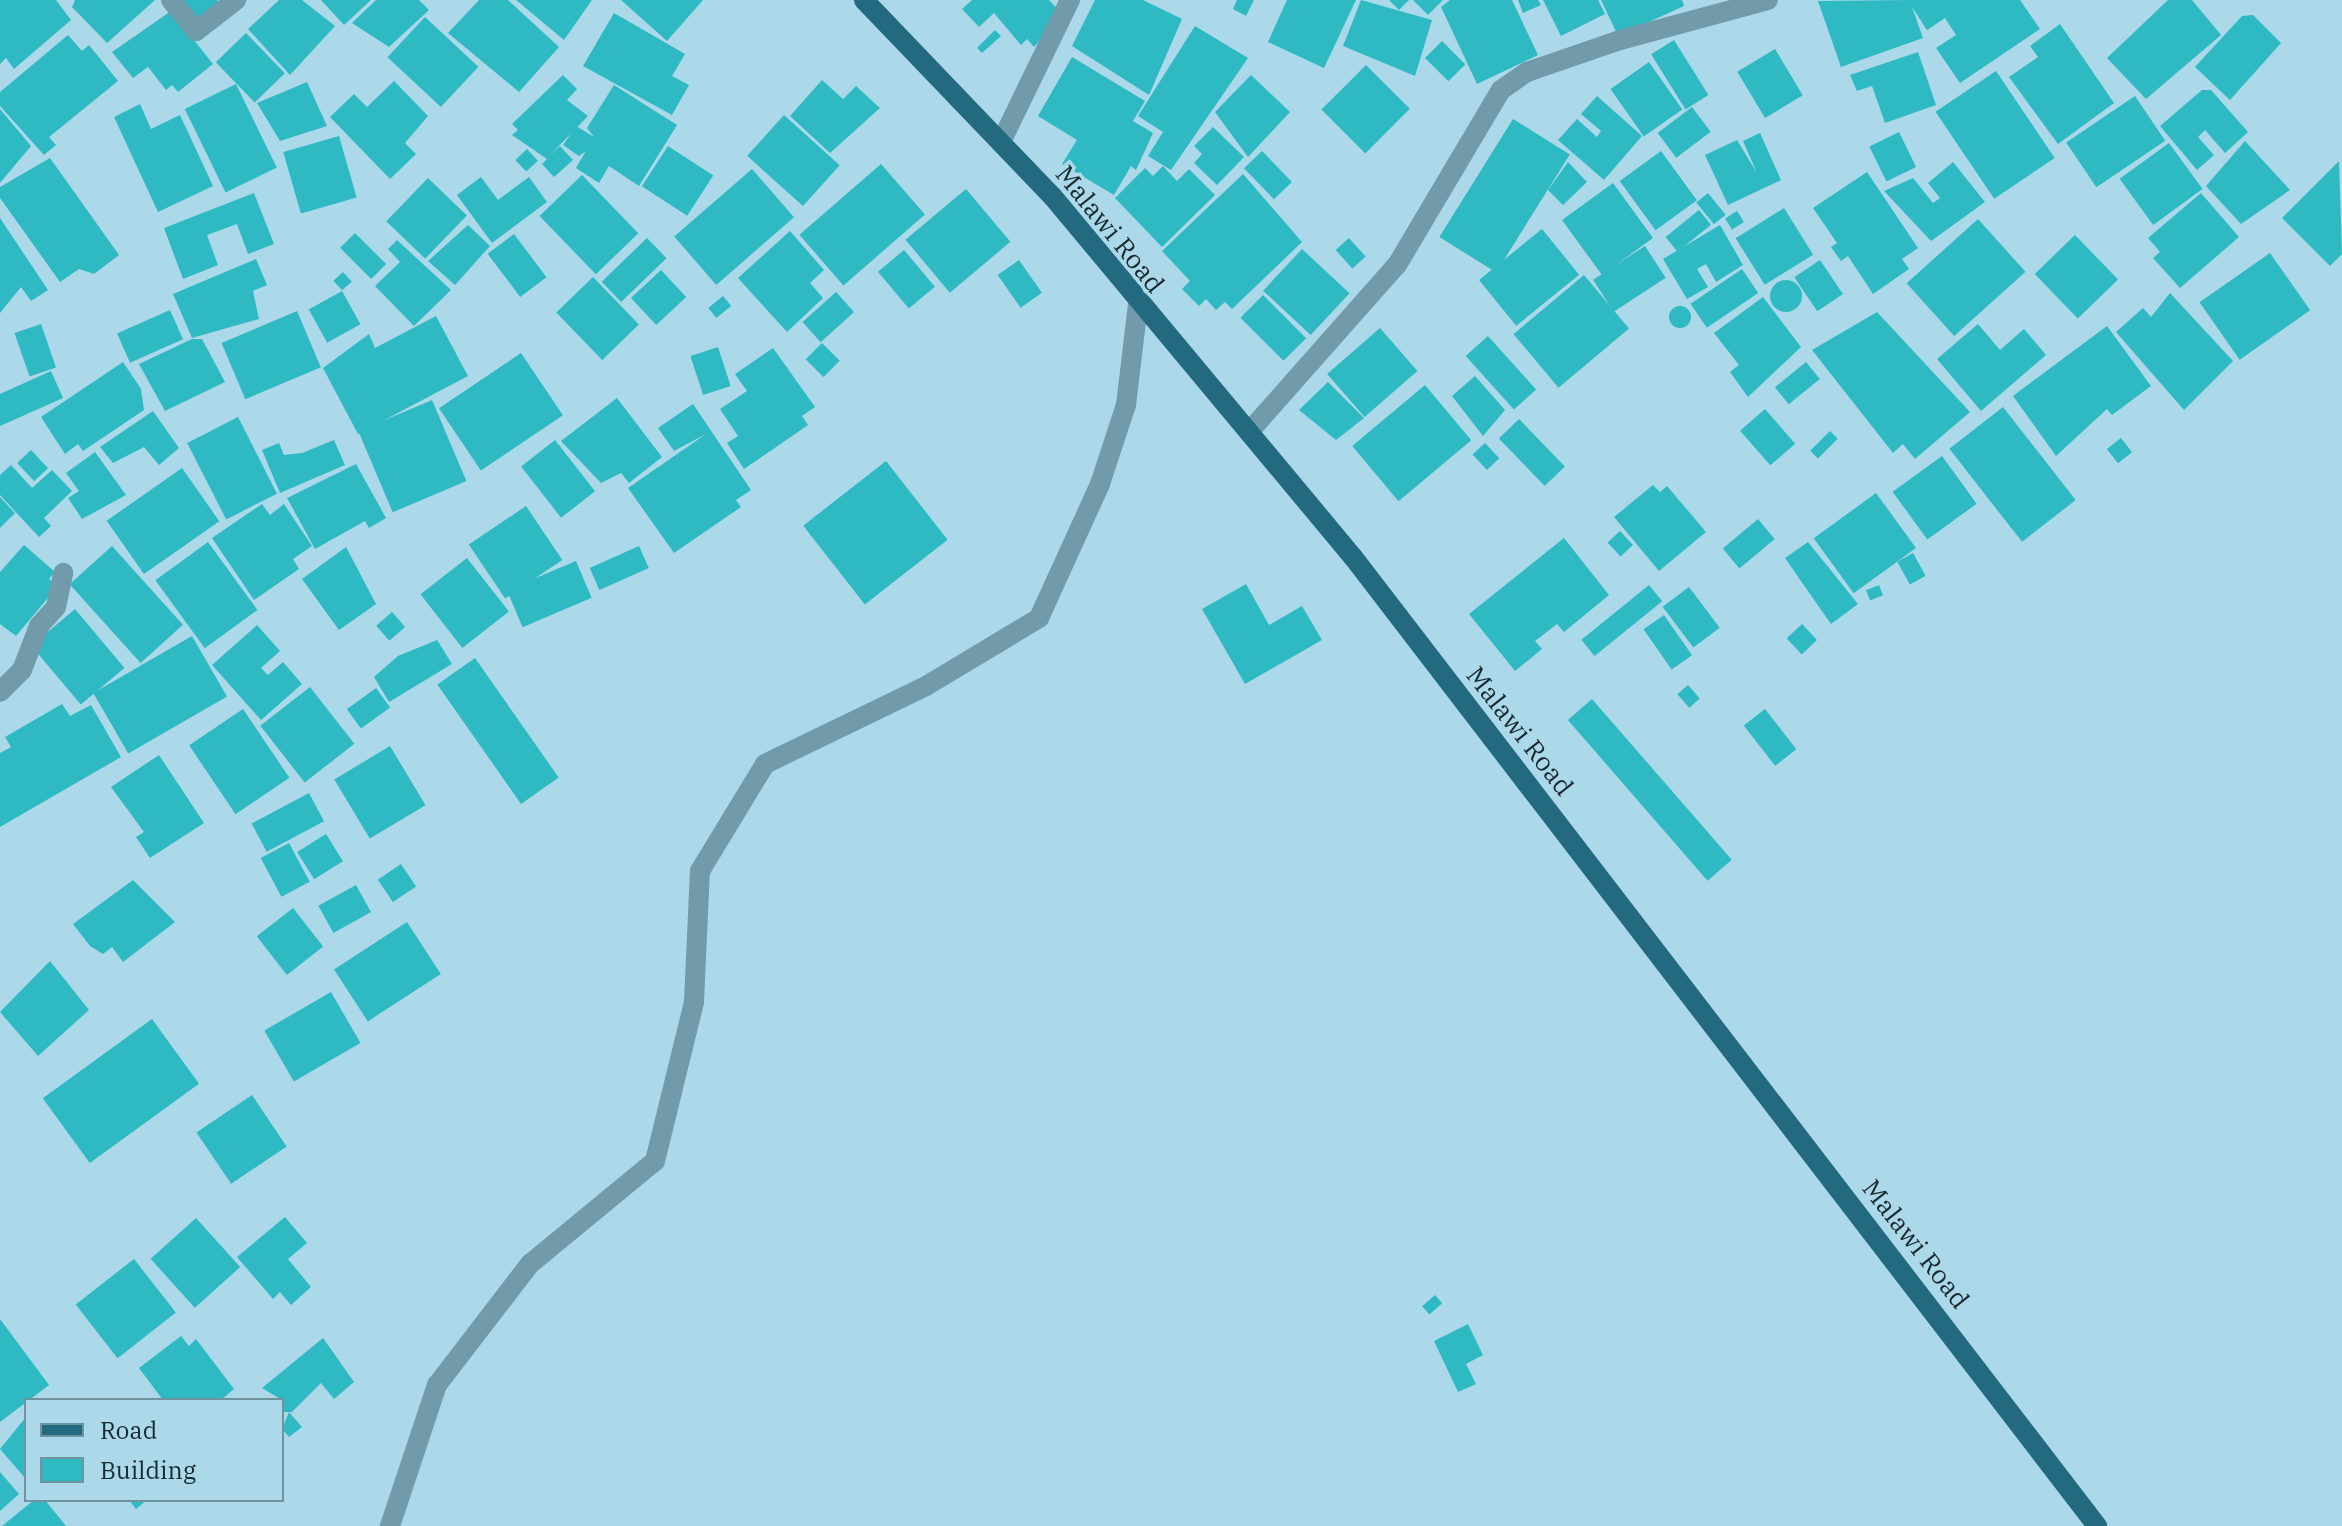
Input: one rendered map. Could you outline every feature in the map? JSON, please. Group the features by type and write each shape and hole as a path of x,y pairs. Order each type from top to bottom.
{"main road":[{"name":"Malawi Road","path":"864,0 1002,140 1138,305 1249,432 2097,1526"}],"street":[{"path":"171,0 196,31 236,0"},
{"path":"1002,140 1070,0"},
{"path":"1249,432 1397,265 1501,90 1527,72 1620,40 1768,0"},
{"path":"390,1526 437,1385 530,1264 655,1161 694,1002 700,871 765,764 926,686 1039,618 1100,484 1126,405 1138,305"},
{"path":"0,692 22,670 39,626 56,607 63,573"}],"building":[{"path":"0,0 56,0 71,20 14,69 6,58 0,64"},
{"path":"75,0 155,0 107,43 72,7"},
{"path":"176,0 217,0 219,2 197,22"},
{"path":"279,0 302,0 335,26 290,75 248,29"},
{"path":"321,0 371,0 344,25"},
{"path":"376,0 419,0 429,10 389,47 352,23"},
{"path":"479,0 508,0 559,47 519,92 448,33"},
{"path":"516,0 592,0 564,40"},
{"path":"621,0 703,0 667,41"},
{"path":"972,0 1049,0 1062,14 1034,47 1027,39 1021,45 994,13 979,27 962,9"},
{"path":"1095,0 1143,0 1182,19 1149,95 1072,46"},
{"path":"1237,0 1254,0 1246,16 1233,9"},
{"path":"1287,0 1356,0 1324,68 1268,42"},
{"path":"1361,0 1432,20 1415,76 1343,46"},
{"path":"1389,0 1409,0 1399,10"},
{"path":"1413,0 1443,0 1428,15"},
{"path":"1450,0 1512,0 1538,55 1477,84 1441,7"},
{"path":"1518,0 1538,0 1541,5 1523,13"},
{"path":"1543,0 1598,0 1605,14 1561,36"},
{"path":"1601,0 1682,0 1684,6 1618,36"},
{"path":"2020,0 2040,29 1960,83 1936,48 1956,35 1945,18 1927,30 1912,7 1923,38 1841,67 1818,1"},
{"path":"2168,0 2192,0 2221,35 2146,99 2107,58"},
{"path":"171,11 213,64 178,92 172,85 166,90 148,67 133,78 112,52"},
{"path":"614,13 685,54 672,76 689,85 672,115 583,66"},
{"path":"2253,15 2281,43 2230,100 2195,67 2242,16"},
{"path":"425,17 478,67 441,107 387,57"},
{"path":"2060,24 2114,103 2058,144 2009,77 2038,57 2030,46"},
{"path":"1195,26 1248,58 1171,170 1148,156 1163,132 1138,116"},
{"path":"995,30 1001,36 982,53 977,48"},
{"path":"246,33 285,73 255,102 216,62"},
{"path":"68,35 82,51 89,45 118,81 49,137 56,145 44,155 0,106 0,92"},
{"path":"1674,40 1708,95 1686,109 1651,54"},
{"path":"1442,41 1465,64 1448,81 1425,58"},
{"path":"1775,49 1803,95 1765,118 1737,72"},
{"path":"1918,52 1936,105 1885,123 1872,86 1857,91 1850,75"},
{"path":"1072,57 1145,101 1133,121 1153,133 1136,170 1131,166 1114,195 1062,164 1077,140 1038,116"},
{"path":"1649,62 1682,110 1644,136 1610,89"},
{"path":"1366,65 1410,109 1365,153 1321,110"},
{"path":"1996,71 2055,158 1994,199 1935,112"},
{"path":"563,75 577,89 567,100 588,116 549,156 560,146 573,160 554,177 542,164 547,159 512,135 518,130 512,124"},
{"path":"1251,75 1290,112 1248,157 1215,112"},
{"path":"822,80 843,99 856,86 880,108 830,153 790,116"},
{"path":"394,81 428,116 405,143 416,154 390,179 330,117 354,94 367,107"},
{"path":"307,82 327,126 280,141 257,103"},
{"path":"236,84 277,168 226,193 185,109"},
{"path":"614,85 677,125 639,186 609,166 599,183 576,168 586,151 579,156 563,145 576,126 594,137 587,128"},
{"path":"2202,90 2211,90 2248,132 2225,153 2205,130 2198,137 2214,155 2197,170 2160,126"},
{"path":"1597,96 1642,136 1604,180 1558,140 1577,119 1597,137 1601,131 1581,114"},
{"path":"2135,96 2165,141 2096,187 2066,142"},
{"path":"140,104 151,129 180,115 213,186 158,212 114,117"},
{"path":"1692,107 1711,132 1676,158 1658,133"},
{"path":"0,109 31,146 0,183"},
{"path":"784,115 840,165 803,206 747,156"},
{"path":"1513,119 1570,155 1496,272 1439,237"},
{"path":"1213,127 1244,157 1217,185 1194,163 1202,154 1194,146"},
{"path":"1899,132 1916,167 1886,182 1869,146"},
{"path":"1760,133 1781,180 1728,205 1705,155 1737,140 1757,173 1743,141"},
{"path":"339,136 357,198 301,214 283,152"},
{"path":"2245,141 2290,190 2241,224 2206,186"},
{"path":"2169,143 2203,189 2153,225 2120,179"},
{"path":"668,146 713,175 687,216 642,186"},
{"path":"527,149 538,161 526,172 515,160"},
{"path":"1262,151 1292,182 1274,199 1244,168"},
{"path":"1661,151 1697,200 1656,230 1620,181"},
{"path":"50,158 119,255 94,274 79,269 60,282 0,198 0,187"},
{"path":"2339,161 2342,254 2330,266 2282,218"},
{"path":"1568,162 1587,182 1563,205 1548,190"},
{"path":"1953,162 1985,202 1931,241 1884,191 1913,178 1933,203 1940,198 1928,183"},
{"path":"881,164 925,215 843,285 799,235"},
{"path":"1163,166 1177,181 1189,169 1215,195 1162,247 1115,198 1145,168 1153,176"},
{"path":"752,169 794,217 716,285 674,237"},
{"path":"1867,172 1918,248 1902,259 1909,269 1873,294 1848,256 1841,261 1831,247 1837,243 1813,208"},
{"path":"1243,174 1302,242 1232,309 1225,302 1216,310 1206,299 1199,306 1182,289 1190,281 1162,251"},
{"path":"582,175 638,233 596,274 540,216"},
{"path":"481,177 498,200 529,177 547,202 492,243 457,195"},
{"path":"428,178 467,216 425,259 386,221"},
{"path":"1613,183 1653,238 1602,275 1562,220"},
{"path":"966,189 1010,242 950,293 905,240"},
{"path":"254,193 274,244 248,254 237,224 207,235 218,265 183,279 164,228"},
{"path":"1708,193 1726,215 1714,224 1696,202"},
{"path":"2201,193 2239,237 2180,288 2153,258 2160,252 2148,238"},
{"path":"1784,208 1813,255 1765,285 1736,238"},
{"path":"1699,210 1711,225 1678,252 1666,237"},
{"path":"1737,211 1744,222 1732,229 1725,218"},
{"path":"0,218 48,290 31,301 21,287 0,313"},
{"path":"1978,219 2026,272 1954,336 1907,283"},
{"path":"468,225 490,246 455,285 428,261"},
{"path":"1720,225 1743,265 1716,282 1706,264 1697,269 1708,287 1687,299 1663,259"},
{"path":"1542,229 1579,275 1516,326 1479,280"},
{"path":"790,231 824,270 810,283 823,298 787,332 738,278"},
{"path":"355,233 386,264 371,279 340,248"},
{"path":"514,234 546,277 520,297 488,254"},
{"path":"2075,235 2118,280 2078,318 2035,274"},
{"path":"647,238 666,258 621,302 602,282"},
{"path":"1349,238 1366,257 1352,269 1336,250"},
{"path":"397,240 451,290 414,326 375,286 400,262 388,249"},
{"path":"1645,246 1666,278 1614,312 1593,280"},
{"path":"1302,249 1350,293 1311,335 1263,291"},
{"path":"904,250 935,287 909,309 878,272"},
{"path":"2270,253 2310,310 2240,360 2200,302"},
{"path":"256,259 267,285 253,291 259,319 192,338 173,294"},
{"path":"1019,260 1042,293 1021,308 998,275"},
{"path":"1820,260 1843,294 1817,311 1794,277"},
{"path":"1742,269 1758,293 1707,328 1691,304"},
{"path":"661,270 686,297 656,325 631,298"},
{"path":"343,272 352,282 342,290 333,281"},
{"path":"1584,275 1629,329 1559,388 1514,334"},
{"path":"593,277 639,324 602,360 556,312"},
{"path":"1786,280 1798,284 1802,296 1798,308 1786,312 1774,308 1770,296 1774,284"},
{"path":"342,291 360,324 327,343 309,309"},
{"path":"836,292 854,312 821,342 803,322"},
{"path":"2170,293 2233,361 2184,410 2116,332 2143,308 2151,317"},
{"path":"1263,295 1306,338 1284,361 1240,318"},
{"path":"723,296 731,306 716,318 708,308"},
{"path":"1763,297 1801,347 1748,397 1730,372 1739,365 1714,333"},
{"path":"1680,306 1688,309 1691,317 1688,325 1680,328 1672,325 1669,317 1672,309"},
{"path":"170,310 183,339 130,363 117,334"},
{"path":"297,311 321,367 245,399 222,343"},
{"path":"1877,312 1970,412 1915,459 1903,444 1893,453 1812,350"},
{"path":"436,316 468,376 358,434 323,368 369,334 375,348"},
{"path":"41,324 56,367 30,377 15,333"},
{"path":"1978,324 2000,350 2024,329 2046,355 1981,411 1937,359"},
{"path":"2107,326 2151,386 2112,415 2107,409 2056,456 2013,396"},
{"path":"1380,328 1417,371 1365,417 1327,374"},
{"path":"1488,336 1536,390 1514,410 1466,356"},
{"path":"192,339 202,339 225,382 165,411 139,364"},
{"path":"822,343 840,361 823,377 806,359"},
{"path":"718,347 731,386 703,395 690,356"},
{"path":"773,348 815,407 802,416 808,425 744,469 727,443 738,436 720,409 747,391 735,374"},
{"path":"521,353 563,415 481,471 439,408"},
{"path":"123,362 141,389 144,410 83,451 78,444 65,454 41,417"},
{"path":"1806,362 1820,379 1789,404 1775,387"},
{"path":"51,371 63,398 0,426 0,394"},
{"path":"1475,376 1505,410 1483,436 1452,396"},
{"path":"1328,382 1364,418 1336,440 1299,410"},
{"path":"1425,385 1471,440 1399,501 1352,446"},
{"path":"617,398 662,457 629,483 621,473 601,483 561,441"},
{"path":"432,400 466,481 393,512 358,431"},
{"path":"693,404 751,490 736,500 741,507 674,553 628,488 706,434 674,451 658,428"},
{"path":"2003,407 2076,500 2022,542 1949,449"},
{"path":"1765,409 1795,444 1770,465 1740,431"},
{"path":"153,411 179,448 159,465 144,447 113,463 100,447"},
{"path":"238,417 277,494 226,520 187,443"},
{"path":"1519,419 1565,466 1545,486 1499,438"},
{"path":"1830,431 1838,439 1818,459 1810,451"},
{"path":"2121,438 2132,452 2118,463 2107,449"},
{"path":"334,440 345,465 280,493 262,450 279,443 284,455 302,453"},
{"path":"555,440 595,491 561,518 521,466"},
{"path":"1485,443 1499,458 1487,470 1473,455"},
{"path":"31,450 48,468 34,481 17,463"},
{"path":"95,452 126,495 82,519 68,498 79,491 66,473"},
{"path":"1942,456 1977,504 1927,540 1893,492"},
{"path":"886,461 948,540 865,604 803,526"},
{"path":"356,464 386,518 369,528 365,521 315,549 287,498"},
{"path":"11,465 32,488 52,470 72,491 44,518 51,526 39,537 0,495 0,475"},
{"path":"182,468 219,521 144,574 107,521"},
{"path":"1653,485 1660,492 1667,486 1706,532 1659,571 1614,517"},
{"path":"1876,493 1916,548 1854,593 1814,538"},
{"path":"0,497 15,513 0,528"},
{"path":"262,504 270,515 284,504 312,546 293,559 299,569 254,600 212,538"},
{"path":"526,506 562,560 505,598 469,545"},
{"path":"1758,519 1775,539 1739,568 1723,549"},
{"path":"1620,531 1633,545 1621,556 1608,543"},
{"path":"1564,538 1609,595 1564,632 1557,624 1535,641 1542,649 1515,671 1469,614"},
{"path":"208,542 257,610 205,648 155,580"},
{"path":"1808,542 1858,604 1831,624 1785,558"},
{"path":"24,545 55,572 49,579 58,586 16,636 0,624 0,572"},
{"path":"112,546 183,625 141,663 70,584"},
{"path":"639,546 649,568 599,590 590,568"},
{"path":"346,547 376,604 339,630 302,579"},
{"path":"1913,553 1926,576 1910,584 1897,562"},
{"path":"467,558 509,612 462,648 421,594"},
{"path":"576,561 592,598 523,627 507,590"},
{"path":"1246,584 1269,625 1302,606 1322,640 1245,684 1202,609"},
{"path":"1649,585 1662,601 1595,656 1581,640"},
{"path":"1879,585 1883,595 1870,600 1866,590"},
{"path":"1689,587 1720,628 1693,648 1663,607"},
{"path":"75,609 124,668 81,705 31,646"},
{"path":"392,612 405,627 389,641 376,626"},
{"path":"1664,615 1692,655 1672,669 1644,629"},
{"path":"1802,624 1817,640 1802,654 1787,638"},
{"path":"257,625 280,651 261,668 268,675 283,662 302,684 261,720 212,665"},
{"path":"192,636 227,697 128,754 93,693"},
{"path":"437,640 452,664 389,702 374,677 398,656"},
{"path":"475,658 559,778 521,804 437,684"},
{"path":"1688,685 1700,699 1689,708 1677,694"},
{"path":"310,687 354,744 305,783 260,726"},
{"path":"376,688 390,707 361,729 347,709"},
{"path":"1592,699 1732,860 1708,881 1568,720"},
{"path":"62,704 70,716 91,705 121,757 0,827 0,753 11,747 5,737"},
{"path":"243,709 289,778 236,814 189,745"},
{"path":"1765,709 1796,749 1775,766 1744,726"},
{"path":"390,746 426,805 370,839 334,779"},
{"path":"159,755 204,823 150,858 136,837 144,832 111,787"},
{"path":"309,793 324,821 267,852 252,824"},
{"path":"326,834 343,861 314,879 297,852"},
{"path":"289,843 310,882 281,897 261,858"},
{"path":"401,864 416,886 393,902 378,880"},
{"path":"133,880 175,922 123,962 112,947 103,954 90,946 73,924"},
{"path":"356,885 371,912 333,933 318,906"},
{"path":"293,908 323,947 287,975 257,936"},
{"path":"407,922 441,974 368,1021 334,969"},
{"path":"50,961 89,1010 38,1056 0,1012"},
{"path":"331,992 360,1043 294,1082 264,1030"},
{"path":"152,1019 199,1084 90,1163 43,1098"},
{"path":"252,1095 287,1146 231,1184 196,1132"},
{"path":"285,1217 307,1243 288,1259 311,1287 291,1305 280,1292 273,1299 237,1257"},
{"path":"196,1218 240,1267 195,1308 151,1259"},
{"path":"134,1259 176,1313 118,1358 76,1305"},
{"path":"1435,1295 1442,1303 1429,1314 1422,1306"},
{"path":"0,1319 49,1385 32,1398 24,1398 24,1404 0,1422"},
{"path":"1468,1324 1483,1355 1466,1364 1476,1384 1458,1392 1434,1341"},
{"path":"181,1336 189,1346 196,1339 234,1389 223,1398 162,1398 139,1368"},
{"path":"323,1338 354,1382 334,1399 321,1383 292,1412 284,1412 284,1398 262,1388"},
{"path":"289,1412 302,1427 289,1437 284,1431"},
{"path":"24,1419 24,1477 0,1449"},
{"path":"0,1472 19,1494 0,1511"},
{"path":"32,1502 47,1502 66,1526 2,1526"},
{"path":"131,1502 145,1502 136,1509"}]}
